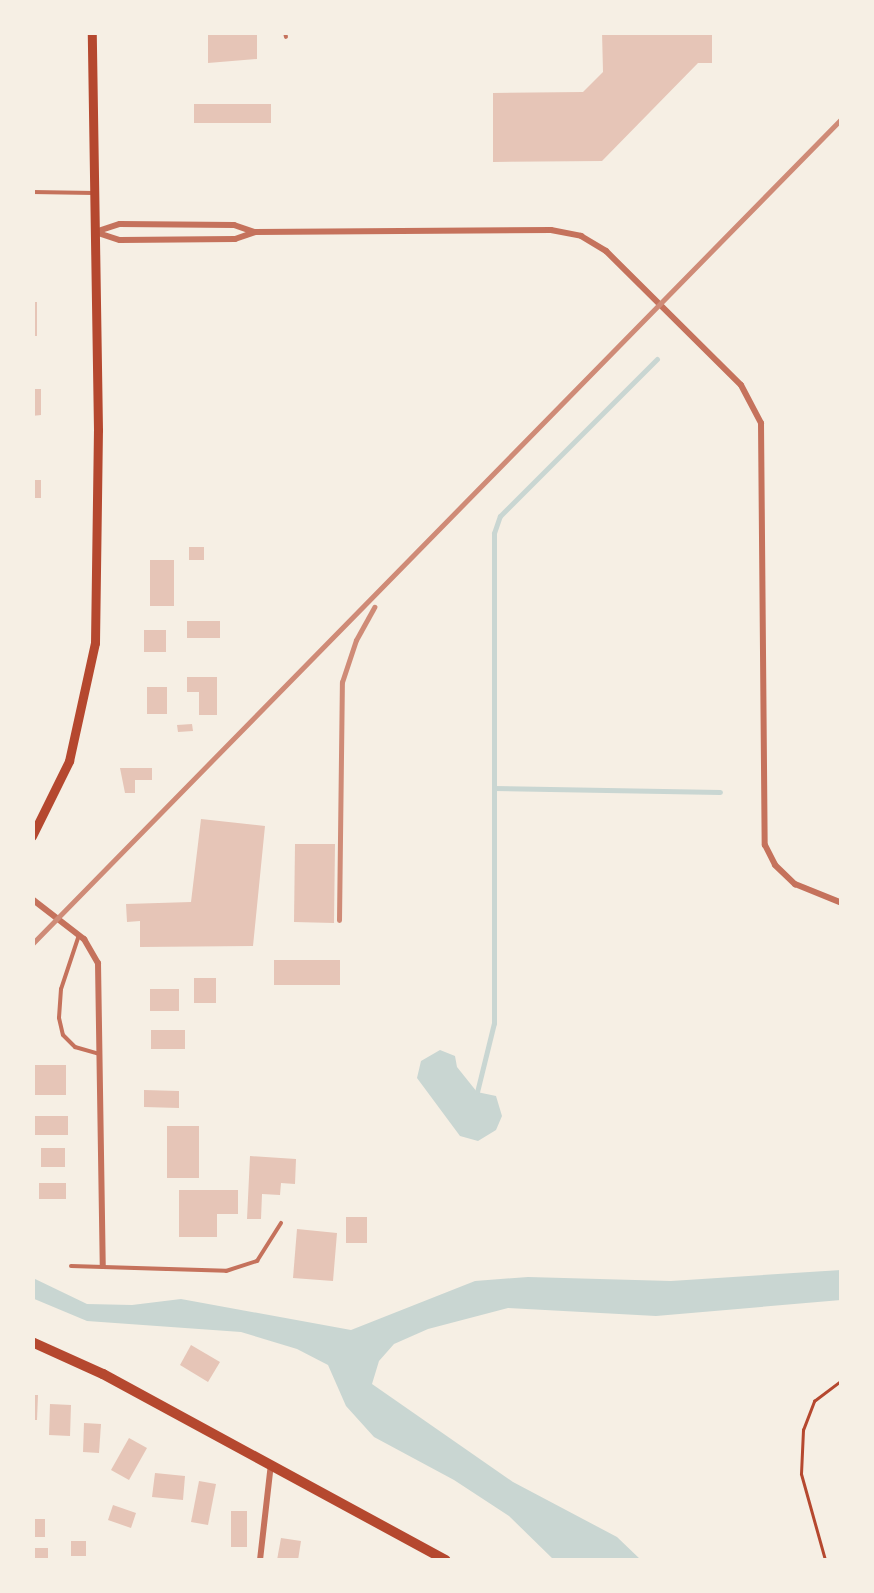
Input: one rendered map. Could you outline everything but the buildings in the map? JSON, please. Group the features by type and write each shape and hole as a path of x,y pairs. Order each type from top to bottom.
{"main road":[{"path":"32,836 69,761 95,643 92,32"},
{"path":"32,1342 103,1374 446,1560"}],"street":[{"path":"95,232 139,224 234,225 255,232 551,230 581,236 606,251 741,386 755,409 764,438 765,845 775,865 795,884 823,899 842,902"},
{"path":"95,232 120,240 235,239 255,232"},
{"path":"32,899 79,934 98,963 103,1266"},
{"path":"260,1560 270,1464"}],"lane":[{"path":"32,192 94,193"},
{"path":"79,934 61,989 59,1018 63,1035 75,1047 102,1055"},
{"path":"71,1266 226,1271 256,1261 280,1222"}],"path":[{"path":"825,1560 802,1474 804,1430 814,1402 842,1380"}],"shaded area":[{"path":"440,1050 455,1056 457,1067 477,1092 496,1096 502,1116 496,1130 478,1141 460,1136 417,1078 421,1061"},
{"path":"841,1270 841,1300 656,1316 508,1308 428,1329 394,1344 379,1361 372,1384 513,1482 617,1537 641,1560 554,1560 509,1516 454,1480 374,1437 346,1406 328,1365 297,1349 241,1332 87,1321 32,1298 33,1278 87,1304 132,1305 181,1299 351,1330 475,1281 528,1277 671,1281"}],"waterway":[{"path":"477,1092 494,1023 494,533 500,516 657,359"},
{"path":"494,788 720,792"}],"railway":[{"path":"32,944 842,118"},
{"path":"339,920 342,682 356,640 374,607"}]}
